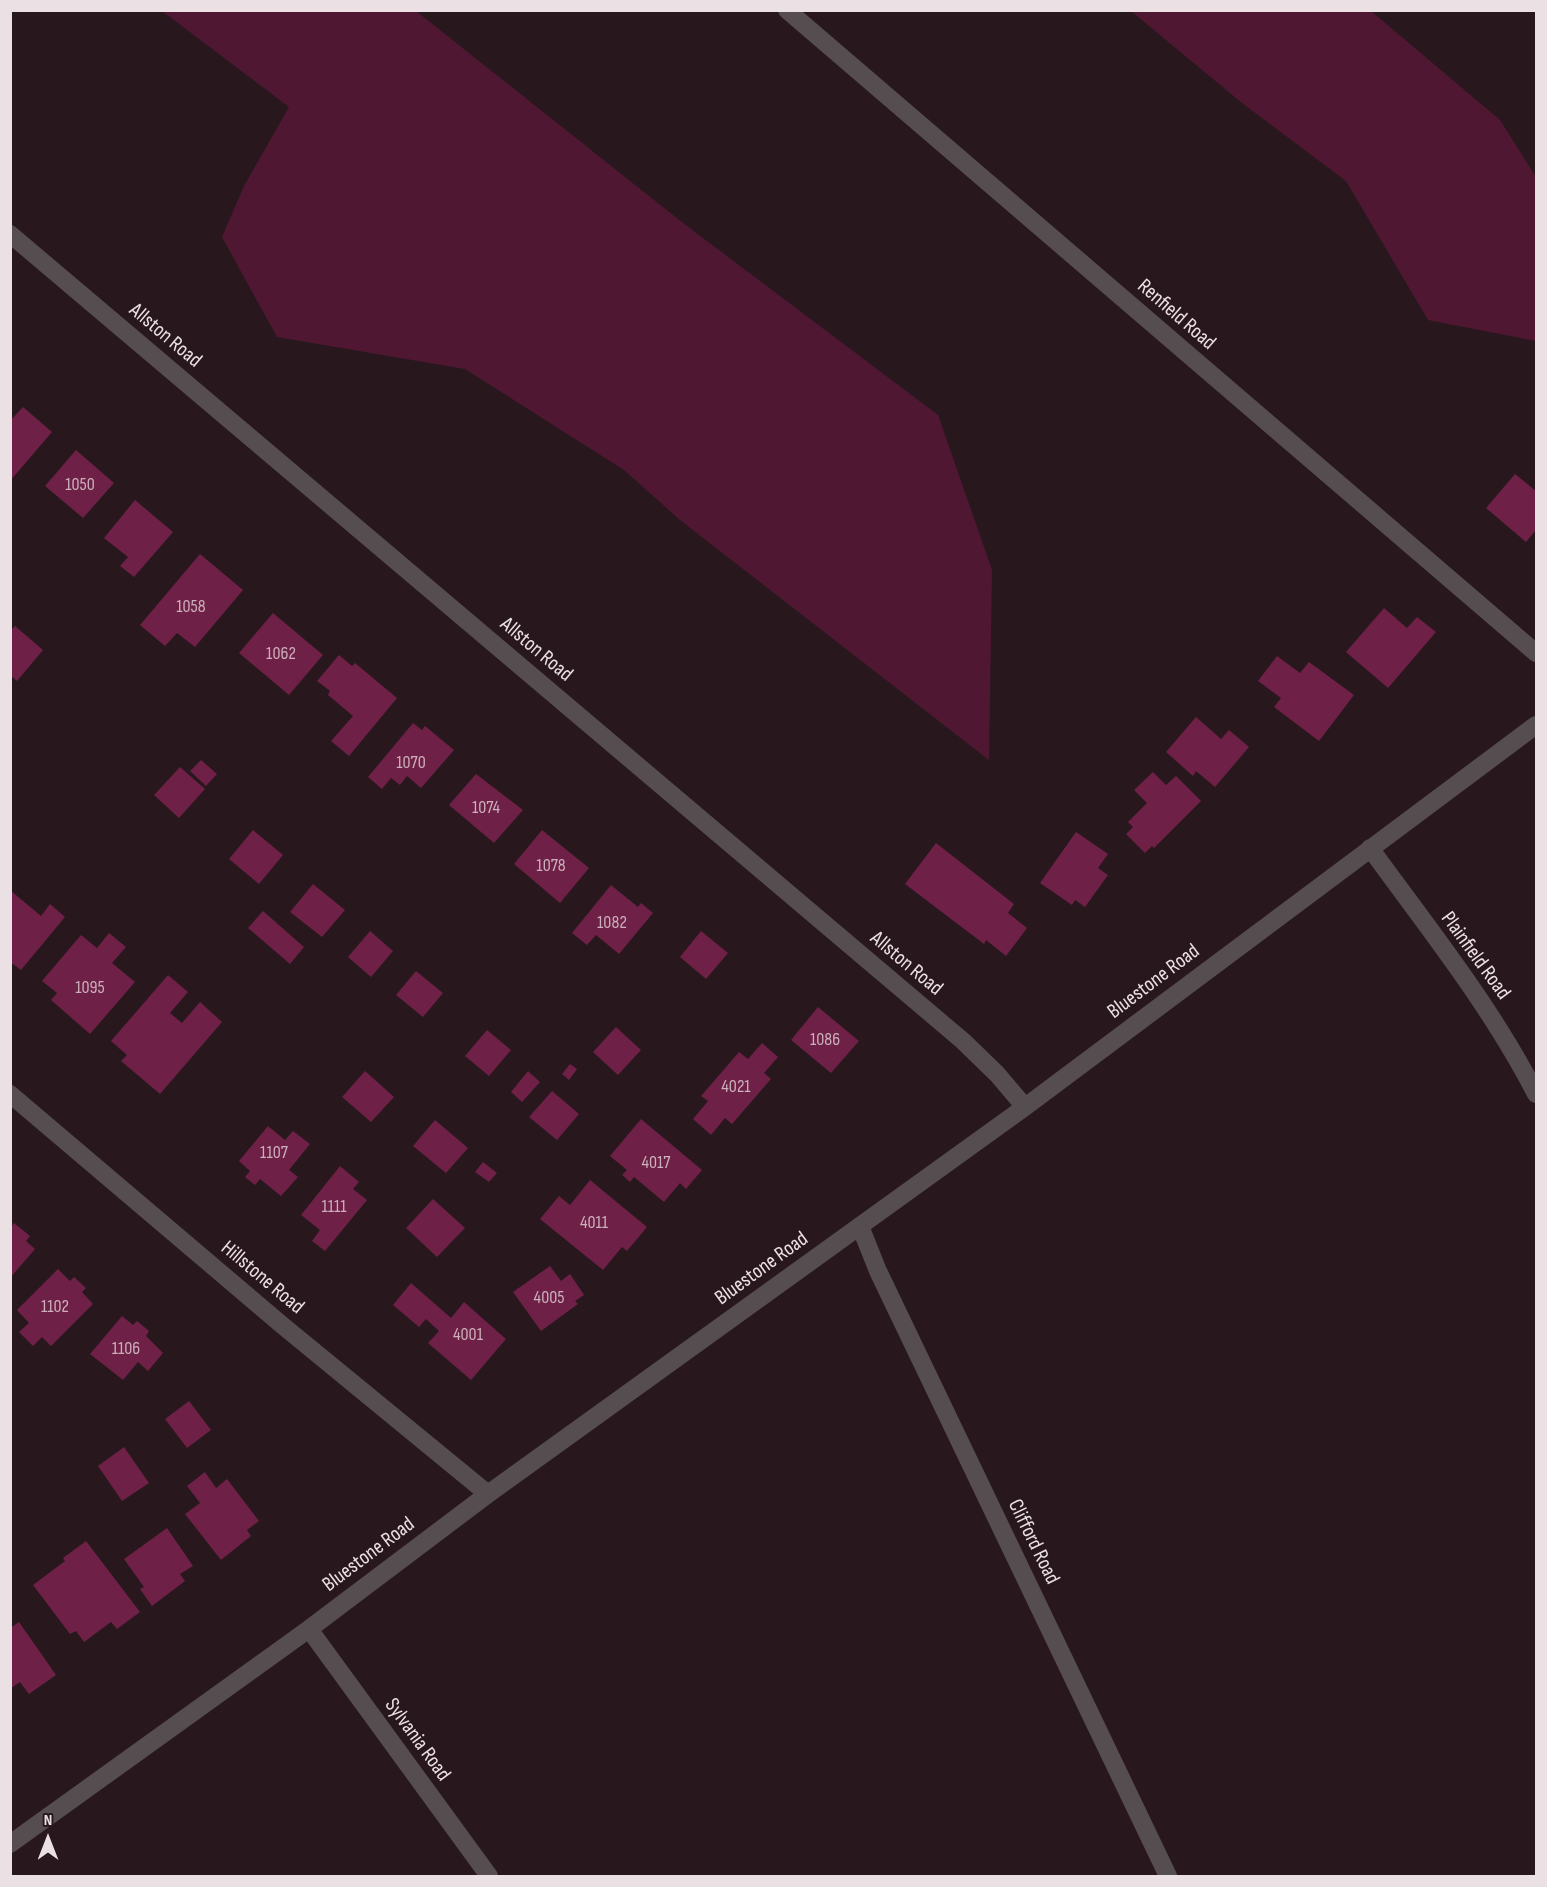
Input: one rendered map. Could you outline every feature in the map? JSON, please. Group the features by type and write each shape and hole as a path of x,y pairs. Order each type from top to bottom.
{"street":[{"name":"Renfield Road","path":"787,10 1536,653"},
{"name":"Allston Road","path":"10,234 963,1041 997,1074 1024,1107"},
{"name":"Bluestone Road","path":"10,1844 309,1629 488,1494 1024,1107 1536,725"},
{"name":"Plainfield Road","path":"1370,848 1480,1001 1521,1064 1536,1094"},
{"name":"Hillstone Road","path":"10,1094 282,1325 488,1494"},
{"name":"Clifford Road","path":"860,1226 878,1270 1168,1876"},
{"name":"Sylvania Road","path":"309,1629 489,1876"}],"shaded area":[{"path":"162,11 416,11 683,223 938,415 992,570 989,760 680,520 624,470 465,369 277,337 222,237 244,186 289,107"},
{"path":"1131,11 1371,11 1500,120 1536,177 1536,341 1428,320 1346,181 1242,103"}],"building":[{"path":"23,407 52,432 10,481 10,421"},
{"path":"76,450 114,483 83,518 45,486"},
{"path":"1515,474 1536,491 1536,530 1526,542 1486,508"},
{"path":"135,500 173,532 134,577 120,566 128,557 104,538"},
{"path":"200,554 243,590 195,647 177,633 165,646 140,625"},
{"path":"1384,608 1407,628 1417,617 1436,632 1388,688 1346,652"},
{"path":"273,613 323,655 289,695 239,653"},
{"path":"15,626 43,650 17,681 10,675 10,631"},
{"path":"339,655 352,666 355,663 397,698 349,756 331,741 353,716 328,695 330,691 317,681"},
{"path":"1277,656 1300,673 1309,662 1354,695 1319,741 1274,707 1281,698 1258,681"},
{"path":"1196,717 1221,739 1229,730 1249,747 1215,787 1196,771 1193,776 1166,752"},
{"path":"413,723 422,730 425,726 454,750 421,788 407,776 400,785 391,778 382,789 368,777"},
{"path":"201,760 217,774 206,786 190,771"},
{"path":"180,767 205,789 179,818 154,795"},
{"path":"1153,772 1166,785 1176,776 1201,801 1154,848 1152,846 1145,853 1126,834 1133,827 1128,822 1147,803 1134,790"},
{"path":"476,774 523,810 494,843 449,805"},
{"path":"253,830 283,855 259,884 229,859"},
{"path":"542,830 589,868 560,903 514,864"},
{"path":"1076,832 1108,854 1098,868 1108,875 1085,907 1075,900 1072,905 1040,883"},
{"path":"936,843 1014,904 1008,913 1027,928 1006,956 986,940 984,944 905,884"},
{"path":"313,884 345,910 322,937 290,912"},
{"path":"611,885 638,907 641,903 653,913 619,954 596,935 587,945 572,933"},
{"path":"10,890 41,916 50,904 65,917 21,970 10,962"},
{"path":"263,911 304,947 290,964 248,928"},
{"path":"370,931 393,951 371,977 348,957"},
{"path":"701,931 728,953 706,979 680,957"},
{"path":"109,933 126,947 112,963 135,982 90,1034 51,1000 57,993 42,981 81,935 97,948"},
{"path":"416,971 443,993 423,1017 396,995"},
{"path":"168,975 188,992 170,1013 182,1023 200,1002 222,1022 160,1094 121,1061 127,1055 111,1041"},
{"path":"818,1007 859,1041 831,1073 791,1040"},
{"path":"616,1027 641,1050 618,1075 593,1052"},
{"path":"487,1030 511,1050 489,1076 465,1056"},
{"path":"762,1043 778,1057 764,1073 771,1079 732,1124 725,1118 711,1135 693,1119 708,1101 701,1096 739,1052 748,1059"},
{"path":"570,1064 577,1069 569,1080 562,1074"},
{"path":"365,1071 394,1097 371,1122 342,1097"},
{"path":"528,1071 540,1082 522,1102 511,1092"},
{"path":"552,1091 579,1114 557,1140 529,1117"},
{"path":"641,1119 702,1170 686,1189 680,1183 664,1202 634,1177 630,1182 622,1175 627,1170 610,1156"},
{"path":"435,1120 468,1148 446,1173 413,1146"},
{"path":"268,1126 285,1140 293,1131 310,1144 289,1170 298,1177 281,1196 260,1179 255,1185 245,1177 250,1171 239,1161"},
{"path":"483,1162 497,1173 489,1182 475,1172"},
{"path":"340,1166 359,1182 353,1189 367,1200 325,1251 312,1241 320,1230 301,1215"},
{"path":"590,1180 647,1227 627,1251 622,1247 603,1270 540,1219 559,1196 570,1205"},
{"path":"433,1199 465,1228 437,1257 406,1228"},
{"path":"14,1223 30,1236 26,1241 35,1249 10,1278 10,1228"},
{"path":"550,1266 561,1281 570,1274 584,1295 575,1301 578,1304 541,1331 513,1292"},
{"path":"58,1269 70,1281 74,1277 86,1288 82,1292 93,1304 51,1346 42,1337 33,1346 19,1332 29,1323 17,1310"},
{"path":"411,1283 451,1318 464,1302 506,1339 471,1380 428,1343 439,1331 426,1319 419,1327 393,1305"},
{"path":"122,1316 133,1325 137,1321 149,1331 146,1336 163,1353 148,1371 138,1362 123,1380 90,1354"},
{"path":"189,1401 211,1430 187,1448 165,1419"},
{"path":"124,1447 149,1483 122,1501 98,1466"},
{"path":"205,1472 216,1488 227,1479 259,1521 247,1530 251,1536 221,1560 185,1514 200,1503 187,1486"},
{"path":"167,1528 193,1566 180,1574 185,1581 152,1606 140,1589 144,1587 124,1559"},
{"path":"86,1541 140,1612 117,1629 111,1622 84,1642 76,1631 70,1634 33,1585 65,1561 63,1558"},
{"path":"19,1622 56,1675 29,1694 20,1682 10,1689 10,1628"}]}
